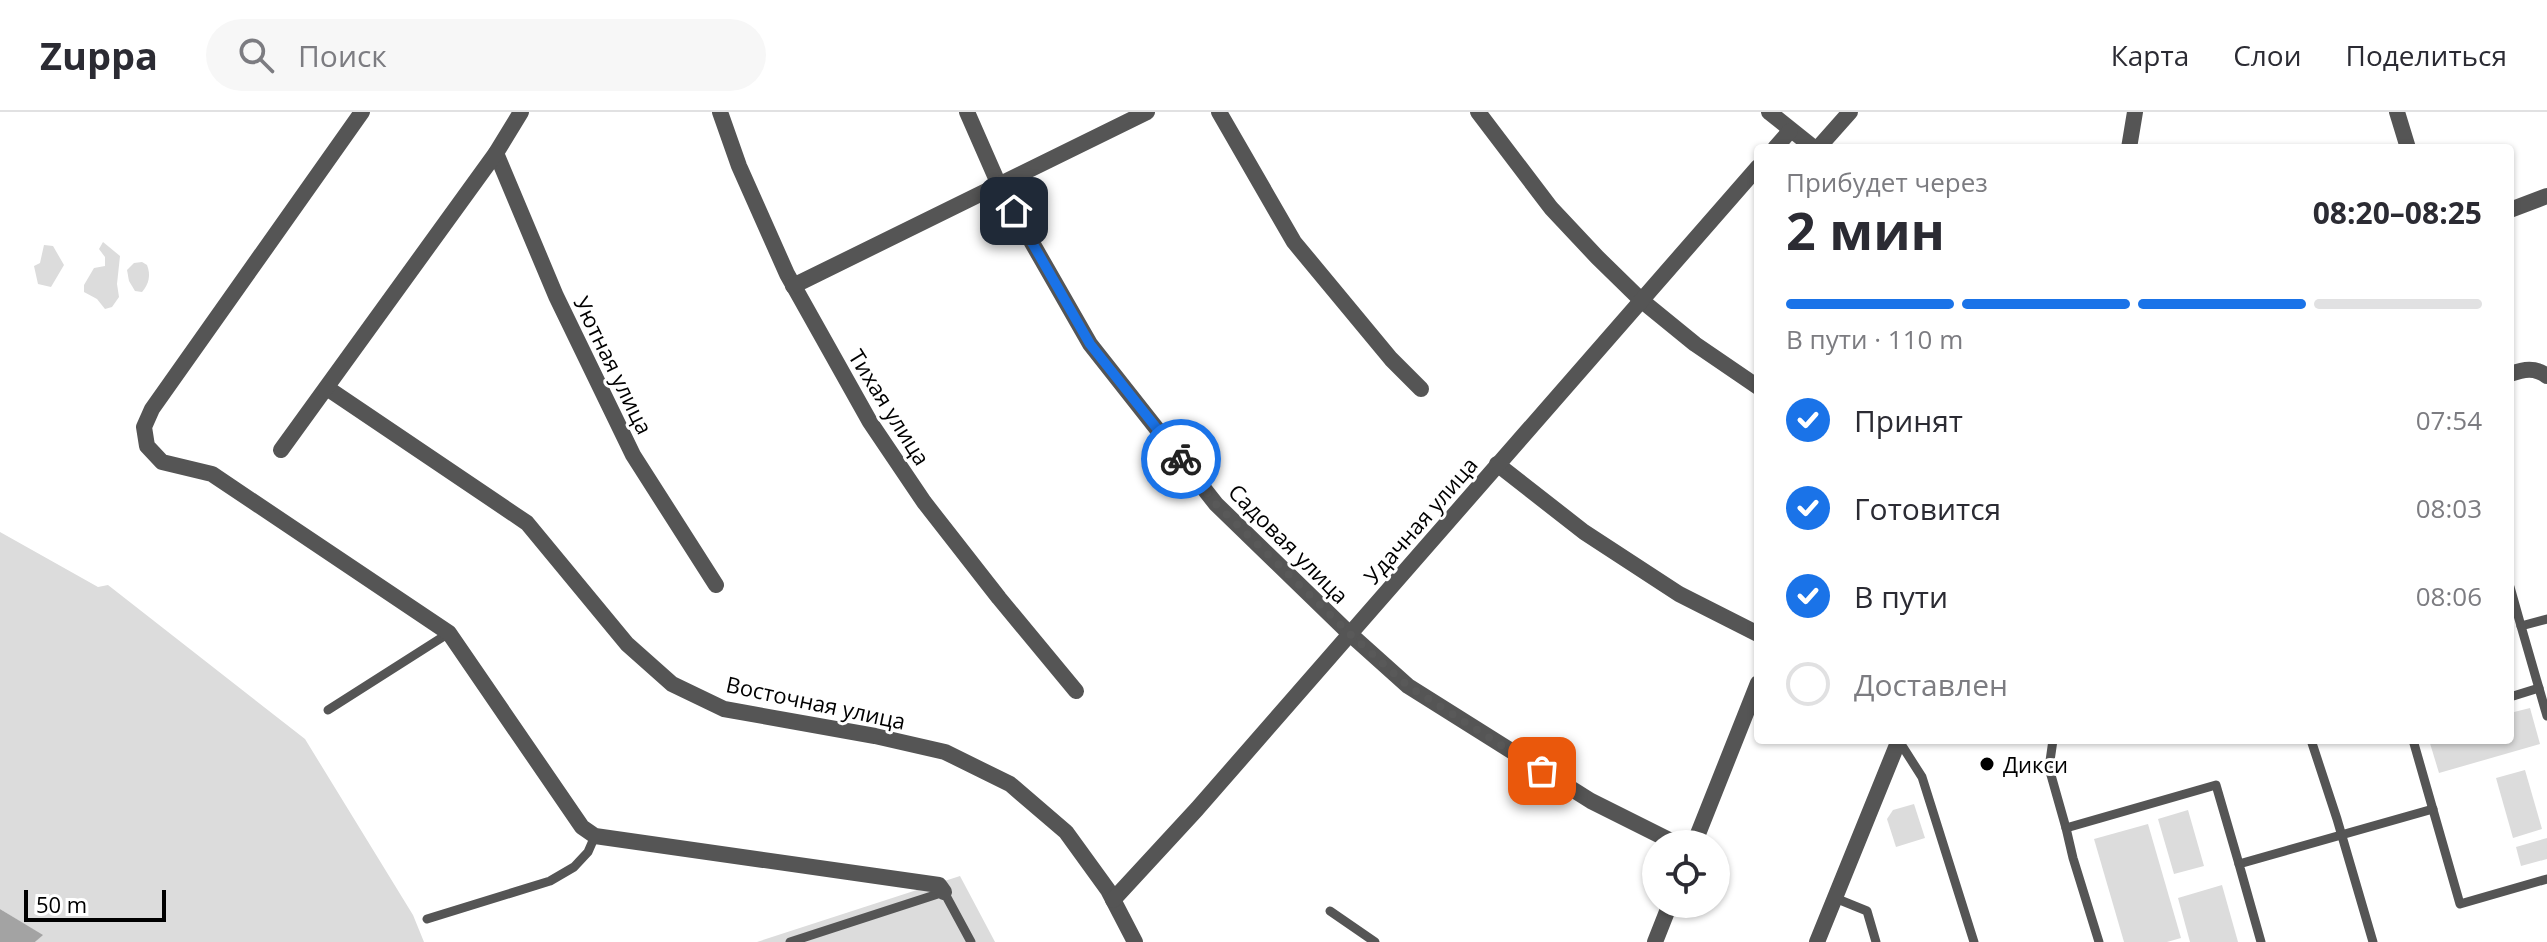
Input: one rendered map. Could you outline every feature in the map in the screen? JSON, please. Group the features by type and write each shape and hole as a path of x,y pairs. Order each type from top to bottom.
{"street":[{"path":"362,112 152,409 144,427 147,446 162,462 212,474 449,633 582,827 595,836 939,885 944,892"},
{"path":"281,450 496,153 521,112"},
{"name":"Тихая улица","path":"720,112 739,166 793,286 870,422 924,502 1076,691"},
{"name":"Садовая улица","path":"967,112 999,185 1090,344 1216,504 1408,686 1591,801 1649,830"},
{"path":"793,286 1147,112"},
{"path":"1219,112 1294,242 1391,359 1421,389"},
{"path":"1478,112 1551,208 1641,300 1695,344 1754,384"},
{"path":"1769,112 1810,144"},
{"path":"1820,144 1850,112"},
{"path":"2130,144 2135,112"},
{"path":"2397,112 2407,144"},
{"path":"1779,144 1790,131"},
{"name":"Уютная улица","path":"496,153 556,296 633,455 716,585"},
{"name":"Удачная улица","path":"1113,900 1197,809 1754,172"},
{"path":"2514,208 2547,196"},
{"path":"2514,373 2530,369 2547,376"},
{"name":"Восточная улица","path":"327,388 527,523 627,644 672,684 724,709 945,752 1010,784 1066,832 1113,900 1135,942"},
{"path":"1497,464 1584,532 1679,594 1754,632"},
{"path":"1700,830 1754,693"},
{"path":"1817,942 1898,744"},
{"path":"1655,942 1664,918"}],"lane":[{"path":"2514,603 2547,716"},
{"path":"2521,626 2547,619"},
{"path":"328,710 449,633"},
{"path":"2514,696 2539,688"},
{"path":"1901,744 1922,777 1974,942"},
{"path":"2052,744 2049,768 2099,942"},
{"path":"2312,744 2373,942"},
{"path":"2414,744 2460,904 2547,879"},
{"path":"2066,828 2216,785 2261,942"},
{"path":"2239,864 2433,809"},
{"path":"427,919 550,881 574,867 588,852 595,836"},
{"path":"790,942 944,892 971,942"},
{"path":"1835,898 1867,911 1876,942"},
{"path":"1330,911 1375,942"}],"shaded area":[{"path":"103,242 120,256 119,297 112,307 105,309 97,299 84,292 84,285 94,268 105,266 105,257 99,249"},
{"path":"44,245 53,246 64,265 51,287 38,284 34,266 40,263"},
{"path":"134,263 147,265 149,276 142,292 135,291 127,270"},
{"path":"0,532 98,587 108,585 305,739 413,915 424,942 35,942 42,935 0,909"},
{"path":"2530,708 2540,744 2439,773 2430,744 2514,744 2514,712"},
{"path":"2525,770 2542,829 2513,838 2496,778"},
{"path":"1914,804 1925,838 1896,847 1887,819 1893,810"},
{"path":"2188,810 2204,866 2174,874 2158,819"},
{"path":"2148,824 2181,938 2167,942 2124,942 2094,839"},
{"path":"2547,838 2547,859 2521,866 2516,847"},
{"path":"960,876 995,942 757,942"},
{"path":"2222,885 2238,942 2190,942 2178,898"},
{"path":"0,909 43,935 35,942 0,942"}],"way so far":[{"path":"1181,459 1216,504 1408,686 1542,771"}],"place":[{"name":"Дикси","path":"1987,764"}],"route":[{"path":"1014,211 1090,344 1181,459"}]}
